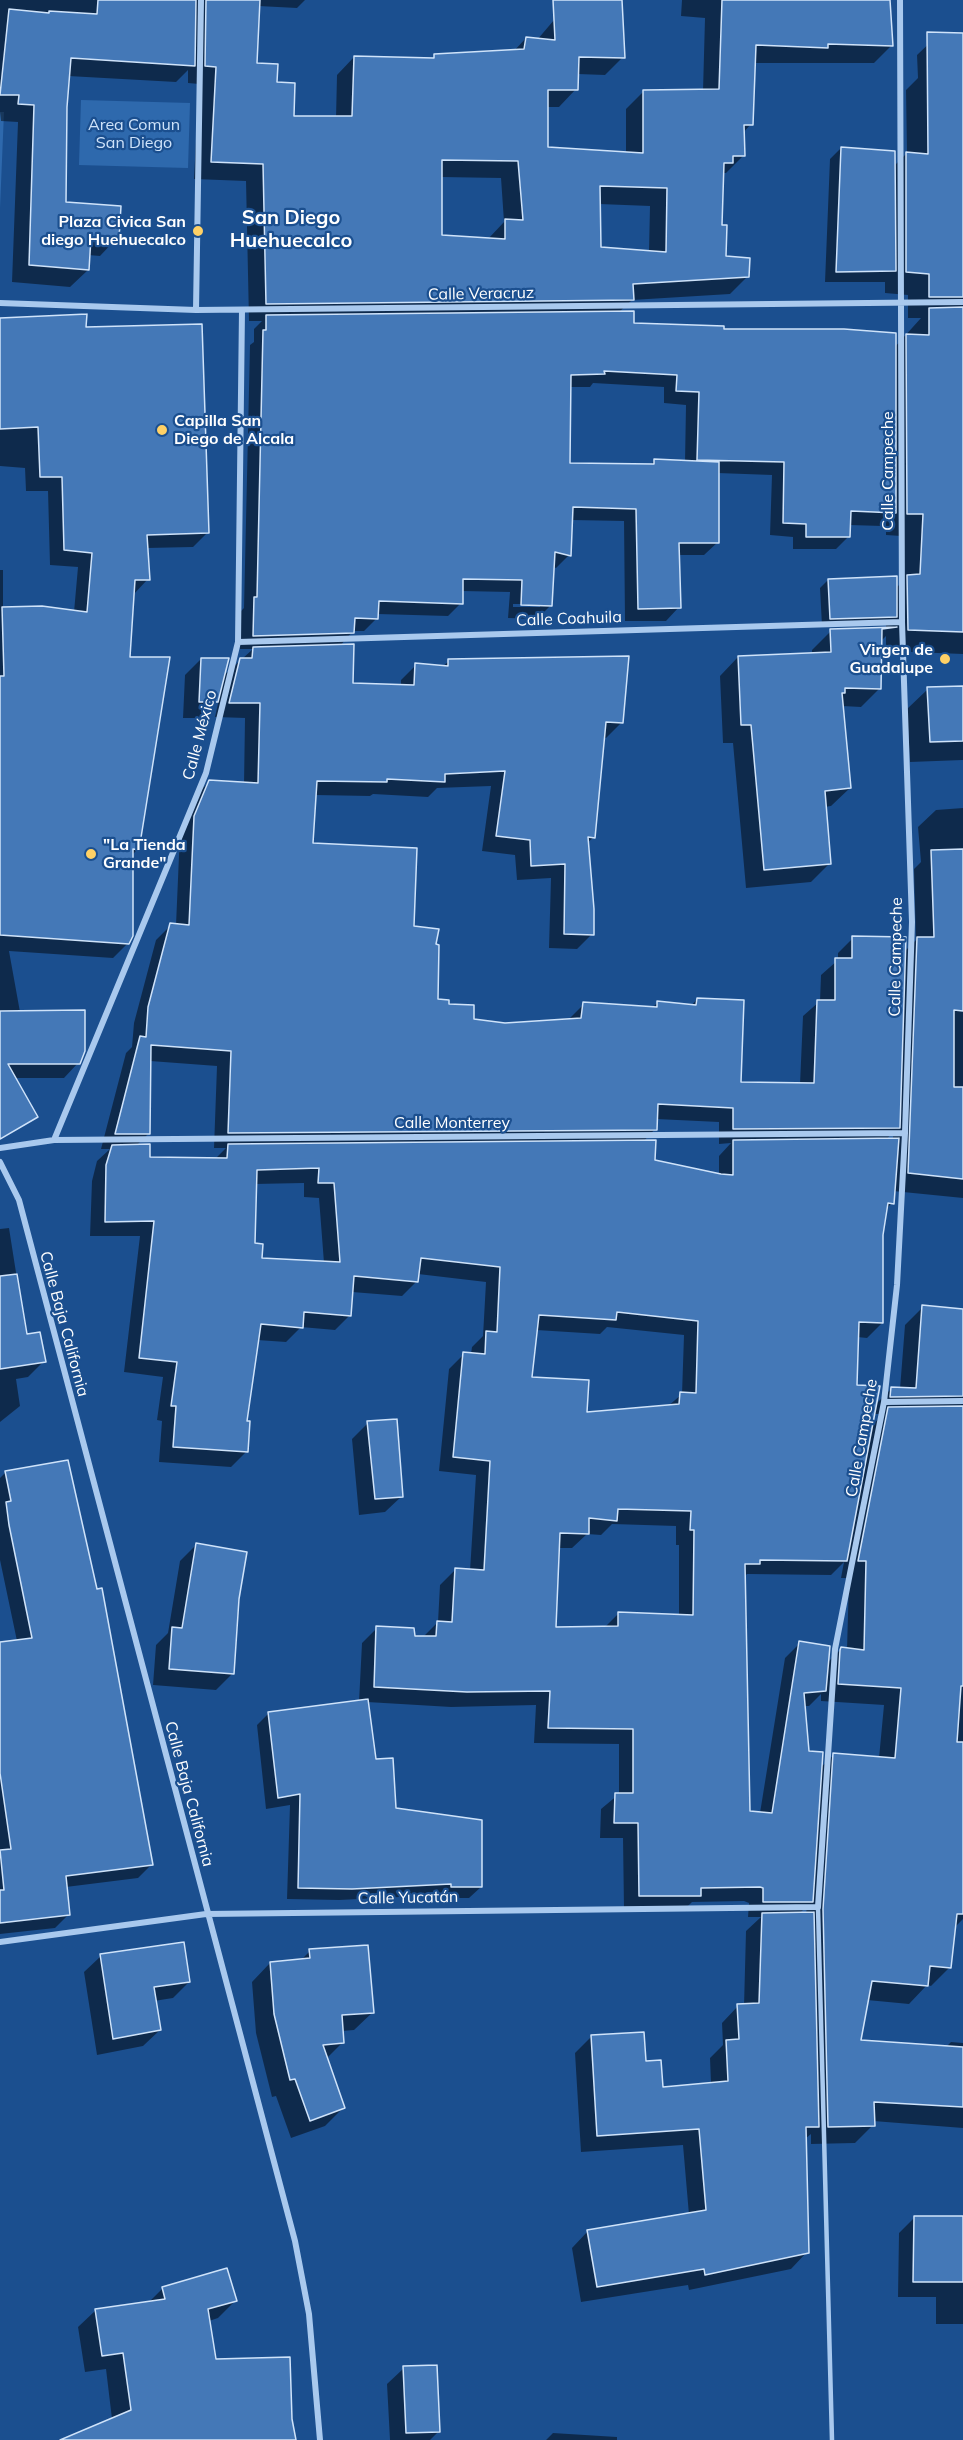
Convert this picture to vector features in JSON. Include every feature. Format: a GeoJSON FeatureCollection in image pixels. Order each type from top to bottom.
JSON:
{"type":"FeatureCollection","features":[{"type":"Feature","properties":{"kind":"street"},"geometry":{"type":"LineString","coordinates":[[196,310],[201,0]]}},
{"type":"Feature","properties":{"kind":"street","name":"Calle Campeche"},"geometry":{"type":"LineString","coordinates":[[819,1907],[835,1649],[884,1402],[897,1285],[905,1133],[912,922],[902,622],[900,0]]}},
{"type":"Feature","properties":{"kind":"street","name":"Calle Veracruz"},"geometry":{"type":"LineString","coordinates":[[0,303],[242,310],[963,302]]}},
{"type":"Feature","properties":{"kind":"street","name":"Calle México"},"geometry":{"type":"LineString","coordinates":[[54,1140],[206,773],[238,642],[242,310]]}},
{"type":"Feature","properties":{"kind":"street","name":"Calle Coahuila"},"geometry":{"type":"LineString","coordinates":[[238,642],[902,622]]}},
{"type":"Feature","properties":{"kind":"street","name":"Calle Monterrey"},"geometry":{"type":"LineString","coordinates":[[0,1148],[54,1140],[905,1133]]}},
{"type":"Feature","properties":{"kind":"street","name":"Calle Baja California"},"geometry":{"type":"LineString","coordinates":[[0,1162],[19,1200],[206,1914],[295,2241],[309,2314],[320,2440]]}},
{"type":"Feature","properties":{"kind":"street"},"geometry":{"type":"LineString","coordinates":[[884,1402],[963,1401]]}},
{"type":"Feature","properties":{"kind":"street","name":"Calle Yucatán"},"geometry":{"type":"LineString","coordinates":[[0,1942],[206,1914],[819,1907]]}},
{"type":"Feature","properties":{"kind":"lane"},"geometry":{"type":"LineString","coordinates":[[819,1907],[832,2440]]}},
{"type":"Feature","properties":{"kind":"green space","name":"Area Comun San Diego"},"geometry":{"type":"Polygon","coordinates":[[[81,100],[190,103],[188,168],[79,165],[81,100]]]}},
{"type":"Feature","properties":{"kind":"green space"},"geometry":{"type":"Polygon","coordinates":[[[0,112],[4,112],[0,208],[0,112]]]}},
{"type":"Feature","properties":{"kind":"building"},"geometry":{"type":"Polygon","coordinates":[[[98,0],[196,0],[195,66],[71,58],[67,107],[66,202],[121,206],[119,239],[91,237],[89,270],[29,265],[34,105],[18,104],[19,95],[0,95],[9,9],[97,14],[98,0]]]}},
{"type":"Feature","properties":{"kind":"building"},"geometry":{"type":"Polygon","coordinates":[[[206,0],[260,0],[257,63],[278,64],[277,82],[295,83],[294,116],[352,116],[354,56],[434,58],[434,54],[524,49],[526,37],[555,40],[553,0],[622,0],[625,58],[579,57],[578,90],[548,90],[548,147],[643,153],[643,90],[719,89],[722,0],[890,0],[893,46],[828,44],[828,48],[756,45],[753,125],[744,125],[745,156],[733,156],[733,163],[724,163],[722,225],[727,225],[726,256],[750,258],[749,277],[633,284],[634,300],[266,304],[263,164],[211,162],[216,67],[205,66],[206,0]],[[442,160],[442,235],[505,239],[505,219],[523,220],[518,161],[442,160]],[[600,186],[601,247],[666,252],[667,188],[600,186]]]}},
{"type":"Feature","properties":{"kind":"building"},"geometry":{"type":"Polygon","coordinates":[[[927,32],[963,33],[963,297],[929,297],[929,274],[906,272],[906,152],[928,154],[927,32]]]}},
{"type":"Feature","properties":{"kind":"building"},"geometry":{"type":"Polygon","coordinates":[[[841,147],[895,151],[896,271],[836,272],[841,147]]]}},
{"type":"Feature","properties":{"kind":"building"},"geometry":{"type":"Polygon","coordinates":[[[963,307],[963,632],[908,630],[907,575],[920,574],[923,514],[907,514],[906,334],[929,335],[929,308],[963,307]]]}},
{"type":"Feature","properties":{"kind":"building"},"geometry":{"type":"Polygon","coordinates":[[[634,311],[634,323],[724,326],[724,329],[844,329],[896,333],[896,513],[851,511],[850,537],[806,537],[806,524],[783,523],[784,462],[697,460],[699,392],[676,391],[677,375],[604,371],[605,374],[571,375],[570,463],[654,464],[654,459],[719,462],[719,543],[679,543],[681,608],[638,609],[636,509],[573,507],[571,556],[555,552],[552,606],[521,605],[522,580],[463,579],[463,604],[379,601],[378,619],[355,618],[354,633],[253,636],[254,597],[257,597],[263,330],[266,330],[266,315],[634,311]]]}},
{"type":"Feature","properties":{"kind":"building"},"geometry":{"type":"Polygon","coordinates":[[[87,314],[86,327],[202,324],[209,533],[147,535],[150,580],[135,580],[130,657],[170,657],[139,850],[133,849],[133,936],[129,944],[0,935],[0,676],[4,676],[2,607],[42,606],[87,612],[92,553],[64,550],[62,477],[40,477],[38,427],[0,429],[0,318],[87,314]]]}},
{"type":"Feature","properties":{"kind":"building"},"geometry":{"type":"Polygon","coordinates":[[[897,576],[897,617],[830,619],[828,579],[897,576]]]}},
{"type":"Feature","properties":{"kind":"building"},"geometry":{"type":"Polygon","coordinates":[[[897,627],[882,629],[881,689],[845,688],[845,693],[842,693],[851,788],[825,791],[831,864],[764,870],[751,725],[741,725],[738,656],[831,652],[830,629],[897,627]]]}},
{"type":"Feature","properties":{"kind":"building"},"geometry":{"type":"Polygon","coordinates":[[[354,644],[353,683],[414,685],[415,663],[448,666],[448,659],[629,656],[623,723],[606,722],[595,838],[588,837],[594,935],[564,934],[565,864],[531,866],[530,840],[496,836],[505,771],[445,774],[445,782],[387,779],[387,782],[317,781],[313,843],[417,848],[414,926],[439,929],[436,944],[439,945],[438,999],[449,1000],[449,1004],[474,1005],[474,1019],[505,1023],[581,1018],[583,1002],[657,1007],[657,1001],[696,1005],[697,998],[744,1000],[741,1082],[814,1083],[817,1000],[835,1000],[835,958],[852,958],[852,936],[906,937],[900,1128],[733,1129],[733,1108],[658,1104],[657,1130],[228,1133],[231,1051],[151,1045],[150,1134],[115,1134],[140,1036],[146,1037],[148,1007],[170,923],[189,925],[194,816],[209,780],[258,783],[260,703],[229,703],[240,658],[252,658],[253,647],[354,644]]]}},
{"type":"Feature","properties":{"kind":"building"},"geometry":{"type":"Polygon","coordinates":[[[201,658],[229,658],[218,702],[199,702],[201,658]]]}},
{"type":"Feature","properties":{"kind":"building"},"geometry":{"type":"Polygon","coordinates":[[[963,686],[963,741],[930,742],[927,687],[963,686]]]}},
{"type":"Feature","properties":{"kind":"building"},"geometry":{"type":"Polygon","coordinates":[[[963,849],[963,1011],[954,1010],[954,1087],[963,1087],[963,1179],[908,1173],[917,937],[934,937],[931,850],[963,849]]]}},
{"type":"Feature","properties":{"kind":"building"},"geometry":{"type":"Polygon","coordinates":[[[85,1010],[85,1051],[80,1064],[8,1064],[38,1117],[0,1139],[0,1011],[85,1010]]]}},
{"type":"Feature","properties":{"kind":"building"},"geometry":{"type":"Polygon","coordinates":[[[899,1138],[894,1204],[888,1203],[883,1235],[883,1323],[859,1322],[857,1385],[880,1386],[847,1561],[760,1560],[760,1564],[745,1564],[750,1811],[772,1813],[799,1641],[830,1646],[826,1691],[804,1693],[809,1751],[823,1752],[813,1902],[763,1902],[763,1888],[760,1887],[701,1888],[701,1896],[639,1896],[638,1823],[614,1823],[615,1793],[633,1793],[633,1729],[548,1728],[550,1691],[467,1692],[374,1687],[376,1626],[414,1628],[415,1636],[436,1636],[437,1621],[452,1622],[455,1568],[484,1570],[490,1461],[453,1457],[463,1352],[485,1354],[486,1331],[497,1332],[500,1267],[421,1258],[418,1282],[354,1276],[351,1316],[304,1312],[303,1328],[261,1324],[247,1421],[250,1421],[248,1452],[173,1447],[176,1406],[171,1406],[177,1362],[139,1358],[154,1221],[105,1222],[106,1165],[112,1145],[150,1144],[150,1157],[227,1158],[228,1144],[656,1140],[655,1160],[733,1175],[733,1140],[899,1138]],[[319,1168],[257,1170],[255,1243],[263,1244],[262,1258],[340,1262],[334,1183],[318,1183],[319,1168]],[[617,1312],[616,1320],[539,1315],[532,1377],[589,1380],[587,1412],[679,1404],[680,1392],[696,1393],[698,1321],[617,1312]],[[618,1509],[617,1521],[589,1518],[589,1534],[560,1533],[556,1627],[618,1626],[618,1612],[693,1615],[694,1530],[690,1530],[691,1511],[618,1509]]]}},
{"type":"Feature","properties":{"kind":"building"},"geometry":{"type":"Polygon","coordinates":[[[17,1274],[27,1334],[40,1332],[46,1362],[0,1369],[0,1276],[17,1274]]]}},
{"type":"Feature","properties":{"kind":"building"},"geometry":{"type":"Polygon","coordinates":[[[922,1305],[963,1309],[963,1396],[890,1397],[891,1387],[916,1388],[922,1305]]]}},
{"type":"Feature","properties":{"kind":"building"},"geometry":{"type":"Polygon","coordinates":[[[963,1406],[963,1686],[961,1686],[957,1742],[963,1742],[963,1914],[957,1914],[951,1968],[930,1966],[928,1986],[872,1981],[861,2040],[963,2047],[963,2107],[874,2102],[875,2126],[828,2127],[823,1909],[833,1753],[895,1758],[901,1688],[838,1684],[840,1650],[841,1647],[864,1650],[866,1561],[858,1561],[888,1407],[963,1406]]]}},
{"type":"Feature","properties":{"kind":"building"},"geometry":{"type":"Polygon","coordinates":[[[397,1419],[403,1497],[375,1499],[367,1421],[397,1419]]]}},
{"type":"Feature","properties":{"kind":"building"},"geometry":{"type":"Polygon","coordinates":[[[68,1460],[97,1589],[102,1588],[153,1865],[66,1876],[70,1915],[0,1923],[0,1890],[4,1890],[0,1850],[11,1849],[0,1773],[0,1642],[32,1638],[9,1525],[6,1502],[11,1501],[5,1471],[68,1460]]]}},
{"type":"Feature","properties":{"kind":"building"},"geometry":{"type":"Polygon","coordinates":[[[196,1543],[247,1552],[239,1599],[234,1674],[169,1669],[172,1627],[182,1628],[196,1543]]]}},
{"type":"Feature","properties":{"kind":"building"},"geometry":{"type":"Polygon","coordinates":[[[368,1699],[376,1759],[393,1758],[396,1808],[482,1820],[482,1887],[451,1887],[451,1884],[352,1889],[298,1888],[300,1794],[278,1798],[268,1712],[368,1699]]]}},
{"type":"Feature","properties":{"kind":"building"},"geometry":{"type":"Polygon","coordinates":[[[814,1912],[819,2127],[806,2127],[809,2253],[705,2275],[704,2269],[597,2287],[587,2230],[706,2210],[699,2129],[597,2136],[591,2035],[644,2032],[646,2061],[661,2060],[663,2087],[728,2081],[726,2040],[739,2039],[737,2004],[759,2003],[762,1913],[814,1912]]]}},
{"type":"Feature","properties":{"kind":"building"},"geometry":{"type":"Polygon","coordinates":[[[184,1942],[190,1982],[154,1987],[161,2030],[113,2039],[100,1954],[184,1942]]]}},
{"type":"Feature","properties":{"kind":"building"},"geometry":{"type":"Polygon","coordinates":[[[368,1945],[374,2013],[342,2015],[344,2043],[323,2045],[345,2108],[310,2121],[295,2079],[290,2080],[274,2014],[270,1962],[310,1958],[309,1949],[368,1945]]]}},
{"type":"Feature","properties":{"kind":"building"},"geometry":{"type":"Polygon","coordinates":[[[914,2216],[963,2216],[963,2282],[913,2282],[914,2216]]]}},
{"type":"Feature","properties":{"kind":"building"},"geometry":{"type":"Polygon","coordinates":[[[227,2268],[237,2301],[208,2309],[216,2359],[290,2357],[292,2419],[296,2440],[60,2440],[131,2410],[123,2353],[102,2356],[95,2309],[165,2299],[162,2287],[227,2268]]]}},
{"type":"Feature","properties":{"kind":"building"},"geometry":{"type":"Polygon","coordinates":[[[437,2365],[440,2432],[406,2433],[403,2366],[437,2365]]]}},
{"type":"Feature","properties":{"kind":"place","name":"Plaza Civica San diego Huehuecalco"},"geometry":{"type":"Point","coordinates":[198,231]}},
{"type":"Feature","properties":{"kind":"place","name":"Capilla San Diego de Alcala"},"geometry":{"type":"Point","coordinates":[162,430]}},
{"type":"Feature","properties":{"kind":"place","name":"Virgen de Guadalupe"},"geometry":{"type":"Point","coordinates":[945,659]}},
{"type":"Feature","properties":{"kind":"place","name":"\"La Tienda Grande\""},"geometry":{"type":"Point","coordinates":[91,854]}},
{"type":"Feature","properties":{"kind":"district","name":"San Diego Huehuecalco"},"geometry":{"type":"Point","coordinates":[291,230]}}]}
